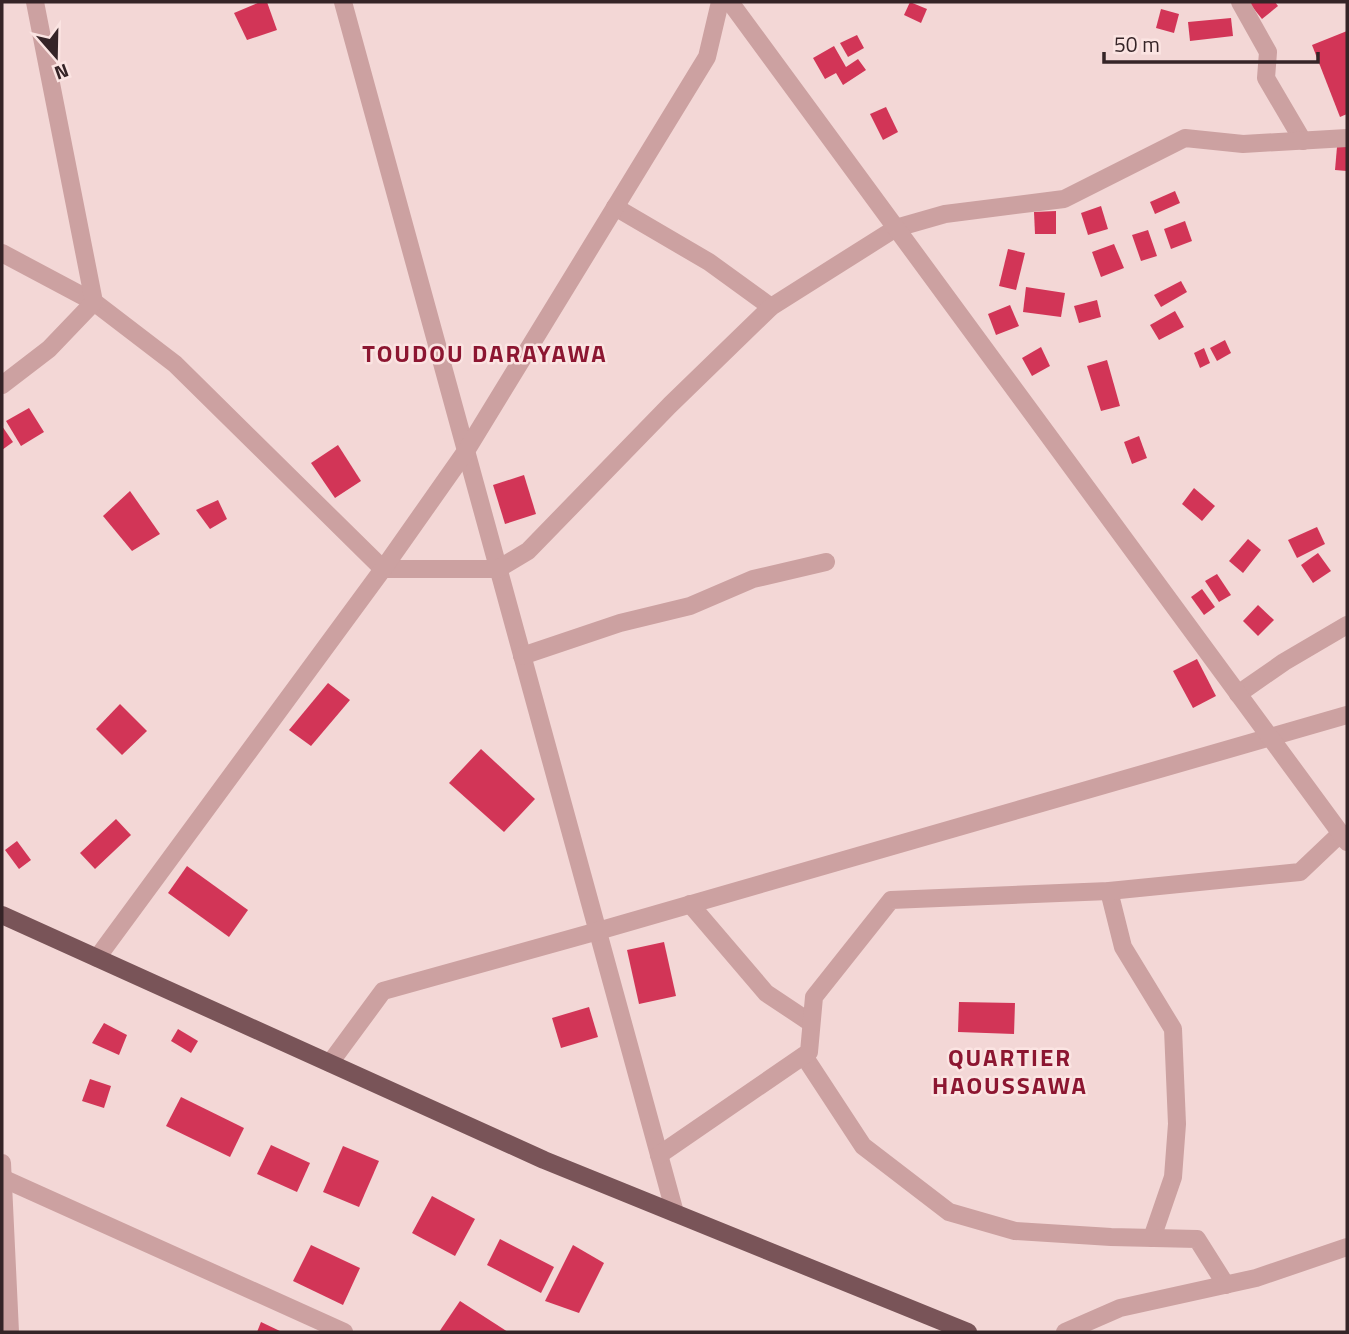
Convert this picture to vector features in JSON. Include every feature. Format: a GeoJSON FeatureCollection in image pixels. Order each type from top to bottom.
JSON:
{"type":"FeatureCollection","features":[{"type":"Feature","properties":{"kind":"main road"},"geometry":{"type":"LineString","coordinates":[[2,915],[544,1160],[968,1332]]}},
{"type":"Feature","properties":{"kind":"street"},"geometry":{"type":"LineString","coordinates":[[35,2],[94,302]]}},
{"type":"Feature","properties":{"kind":"street"},"geometry":{"type":"LineString","coordinates":[[343,2],[675,1213]]}},
{"type":"Feature","properties":{"kind":"street"},"geometry":{"type":"LineString","coordinates":[[97,958],[383,569],[466,451],[707,57],[720,2]]}},
{"type":"Feature","properties":{"kind":"street"},"geometry":{"type":"LineString","coordinates":[[659,1155],[809,1052],[814,997],[891,900],[1109,891],[1300,872],[1344,838],[730,2]]}},
{"type":"Feature","properties":{"kind":"street"},"geometry":{"type":"LineString","coordinates":[[1240,2],[1268,52],[1266,78],[1303,141]]}},
{"type":"Feature","properties":{"kind":"street"},"geometry":{"type":"LineString","coordinates":[[2,253],[94,302],[175,365],[383,569],[498,569],[528,551],[670,405],[771,307],[896,228],[944,215],[1064,199],[1185,138],[1243,144],[1347,138]]}},
{"type":"Feature","properties":{"kind":"street"},"geometry":{"type":"LineString","coordinates":[[615,207],[709,262],[771,307]]}},
{"type":"Feature","properties":{"kind":"street"},"geometry":{"type":"LineString","coordinates":[[2,385],[49,349],[94,302]]}},
{"type":"Feature","properties":{"kind":"street"},"geometry":{"type":"LineString","coordinates":[[522,656],[620,623],[690,606],[753,579],[826,562]]}},
{"type":"Feature","properties":{"kind":"street"},"geometry":{"type":"LineString","coordinates":[[1238,694],[1284,662],[1347,625]]}},
{"type":"Feature","properties":{"kind":"street"},"geometry":{"type":"LineString","coordinates":[[330,1063],[383,991],[1347,715]]}},
{"type":"Feature","properties":{"kind":"street"},"geometry":{"type":"LineString","coordinates":[[1109,891],[1123,947],[1173,1028],[1177,1124],[1174,1177],[1152,1238]]}},
{"type":"Feature","properties":{"kind":"street"},"geometry":{"type":"LineString","coordinates":[[690,904],[766,993],[811,1023]]}},
{"type":"Feature","properties":{"kind":"street"},"geometry":{"type":"LineString","coordinates":[[804,1056],[863,1146],[949,1212],[1015,1231],[1198,1239],[1226,1285]]}},
{"type":"Feature","properties":{"kind":"street"},"geometry":{"type":"LineString","coordinates":[[2,1163],[10,1332]]}},
{"type":"Feature","properties":{"kind":"street"},"geometry":{"type":"LineString","coordinates":[[2,1178],[344,1332]]}},
{"type":"Feature","properties":{"kind":"street"},"geometry":{"type":"LineString","coordinates":[[1065,1332],[1120,1308],[1256,1278],[1347,1247]]}},
{"type":"Feature","properties":{"kind":"building"},"geometry":{"type":"Polygon","coordinates":[[[260,2],[267,2],[277,30],[247,40],[234,13],[260,2]]]}},
{"type":"Feature","properties":{"kind":"building"},"geometry":{"type":"Polygon","coordinates":[[[910,2],[927,9],[921,23],[904,15],[910,2]]]}},
{"type":"Feature","properties":{"kind":"building"},"geometry":{"type":"Polygon","coordinates":[[[1275,2],[1278,6],[1262,19],[1250,4],[1275,2]]]}},
{"type":"Feature","properties":{"kind":"building"},"geometry":{"type":"Polygon","coordinates":[[[1161,9],[1179,14],[1174,33],[1156,28],[1161,9]]]}},
{"type":"Feature","properties":{"kind":"building"},"geometry":{"type":"Polygon","coordinates":[[[1231,18],[1233,36],[1190,41],[1188,22],[1231,18]]]}},
{"type":"Feature","properties":{"kind":"building"},"geometry":{"type":"Polygon","coordinates":[[[1347,31],[1347,114],[1340,117],[1312,45],[1347,31]]]}},
{"type":"Feature","properties":{"kind":"building"},"geometry":{"type":"Polygon","coordinates":[[[857,35],[864,48],[848,57],[840,43],[857,35]]]}},
{"type":"Feature","properties":{"kind":"building"},"geometry":{"type":"Polygon","coordinates":[[[834,46],[846,67],[858,59],[866,70],[843,85],[836,73],[825,79],[813,58],[834,46]]]}},
{"type":"Feature","properties":{"kind":"building"},"geometry":{"type":"Polygon","coordinates":[[[886,107],[898,132],[883,140],[870,114],[886,107]]]}},
{"type":"Feature","properties":{"kind":"building"},"geometry":{"type":"Polygon","coordinates":[[[1337,147],[1347,147],[1347,171],[1335,170],[1337,147]]]}},
{"type":"Feature","properties":{"kind":"building"},"geometry":{"type":"Polygon","coordinates":[[[1175,191],[1180,203],[1155,214],[1150,202],[1175,191]]]}},
{"type":"Feature","properties":{"kind":"building"},"geometry":{"type":"Polygon","coordinates":[[[1101,206],[1108,229],[1088,235],[1081,213],[1101,206]]]}},
{"type":"Feature","properties":{"kind":"building"},"geometry":{"type":"Polygon","coordinates":[[[1056,211],[1056,234],[1035,234],[1034,212],[1056,211]]]}},
{"type":"Feature","properties":{"kind":"building"},"geometry":{"type":"Polygon","coordinates":[[[1185,221],[1192,241],[1171,249],[1164,229],[1185,221]]]}},
{"type":"Feature","properties":{"kind":"building"},"geometry":{"type":"Polygon","coordinates":[[[1148,230],[1157,256],[1141,261],[1132,235],[1148,230]]]}},
{"type":"Feature","properties":{"kind":"building"},"geometry":{"type":"Polygon","coordinates":[[[1114,244],[1124,268],[1101,277],[1092,252],[1114,244]]]}},
{"type":"Feature","properties":{"kind":"building"},"geometry":{"type":"Polygon","coordinates":[[[1008,249],[1025,253],[1016,290],[999,286],[1008,249]]]}},
{"type":"Feature","properties":{"kind":"building"},"geometry":{"type":"Polygon","coordinates":[[[1181,281],[1187,292],[1161,307],[1154,295],[1181,281]]]}},
{"type":"Feature","properties":{"kind":"building"},"geometry":{"type":"Polygon","coordinates":[[[1026,287],[1065,293],[1061,317],[1023,312],[1026,287]]]}},
{"type":"Feature","properties":{"kind":"building"},"geometry":{"type":"Polygon","coordinates":[[[1097,300],[1101,317],[1079,323],[1074,306],[1097,300]]]}},
{"type":"Feature","properties":{"kind":"building"},"geometry":{"type":"Polygon","coordinates":[[[1010,305],[1019,326],[996,335],[988,314],[1010,305]]]}},
{"type":"Feature","properties":{"kind":"building"},"geometry":{"type":"Polygon","coordinates":[[[1175,311],[1184,327],[1159,340],[1150,325],[1175,311]]]}},
{"type":"Feature","properties":{"kind":"building"},"geometry":{"type":"Polygon","coordinates":[[[1225,340],[1231,353],[1217,361],[1210,348],[1225,340]]]}},
{"type":"Feature","properties":{"kind":"building"},"geometry":{"type":"Polygon","coordinates":[[[1041,347],[1050,366],[1032,376],[1022,358],[1041,347]]]}},
{"type":"Feature","properties":{"kind":"building"},"geometry":{"type":"Polygon","coordinates":[[[1204,348],[1210,363],[1200,368],[1194,353],[1204,348]]]}},
{"type":"Feature","properties":{"kind":"building"},"geometry":{"type":"Polygon","coordinates":[[[1107,360],[1120,406],[1101,411],[1087,366],[1107,360]]]}},
{"type":"Feature","properties":{"kind":"building"},"geometry":{"type":"Polygon","coordinates":[[[29,408],[44,432],[21,446],[6,421],[29,408]]]}},
{"type":"Feature","properties":{"kind":"building"},"geometry":{"type":"Polygon","coordinates":[[[2,426],[13,442],[2,450],[2,426]]]}},
{"type":"Feature","properties":{"kind":"building"},"geometry":{"type":"Polygon","coordinates":[[[1139,436],[1147,458],[1132,464],[1124,442],[1139,436]]]}},
{"type":"Feature","properties":{"kind":"building"},"geometry":{"type":"Polygon","coordinates":[[[338,445],[361,481],[335,498],[311,463],[338,445]]]}},
{"type":"Feature","properties":{"kind":"building"},"geometry":{"type":"Polygon","coordinates":[[[524,475],[536,514],[505,524],[493,485],[524,475]]]}},
{"type":"Feature","properties":{"kind":"building"},"geometry":{"type":"Polygon","coordinates":[[[1194,488],[1215,506],[1202,521],[1182,504],[1194,488]]]}},
{"type":"Feature","properties":{"kind":"building"},"geometry":{"type":"Polygon","coordinates":[[[130,491],[160,534],[132,551],[103,516],[130,491]]]}},
{"type":"Feature","properties":{"kind":"building"},"geometry":{"type":"Polygon","coordinates":[[[218,500],[227,519],[210,529],[196,510],[218,500]]]}},
{"type":"Feature","properties":{"kind":"building"},"geometry":{"type":"Polygon","coordinates":[[[1317,527],[1325,544],[1297,558],[1288,540],[1317,527]]]}},
{"type":"Feature","properties":{"kind":"building"},"geometry":{"type":"Polygon","coordinates":[[[1248,539],[1261,550],[1243,573],[1229,561],[1248,539]]]}},
{"type":"Feature","properties":{"kind":"building"},"geometry":{"type":"Polygon","coordinates":[[[1318,553],[1331,571],[1313,583],[1301,565],[1318,553]]]}},
{"type":"Feature","properties":{"kind":"building"},"geometry":{"type":"Polygon","coordinates":[[[1217,574],[1231,595],[1219,602],[1205,581],[1217,574]]]}},
{"type":"Feature","properties":{"kind":"building"},"geometry":{"type":"Polygon","coordinates":[[[1202,589],[1215,607],[1204,615],[1191,597],[1202,589]]]}},
{"type":"Feature","properties":{"kind":"building"},"geometry":{"type":"Polygon","coordinates":[[[1258,605],[1274,620],[1258,636],[1243,621],[1258,605]]]}},
{"type":"Feature","properties":{"kind":"building"},"geometry":{"type":"Polygon","coordinates":[[[1197,659],[1216,696],[1193,708],[1173,671],[1197,659]]]}},
{"type":"Feature","properties":{"kind":"building"},"geometry":{"type":"Polygon","coordinates":[[[328,683],[350,700],[311,746],[289,730],[328,683]]]}},
{"type":"Feature","properties":{"kind":"building"},"geometry":{"type":"Polygon","coordinates":[[[120,704],[147,731],[122,755],[96,729],[120,704]]]}},
{"type":"Feature","properties":{"kind":"building"},"geometry":{"type":"Polygon","coordinates":[[[481,749],[535,799],[504,832],[449,783],[481,749]]]}},
{"type":"Feature","properties":{"kind":"building"},"geometry":{"type":"Polygon","coordinates":[[[116,819],[131,835],[95,869],[80,853],[116,819]]]}},
{"type":"Feature","properties":{"kind":"building"},"geometry":{"type":"Polygon","coordinates":[[[17,841],[31,860],[19,869],[5,850],[17,841]]]}},
{"type":"Feature","properties":{"kind":"building"},"geometry":{"type":"Polygon","coordinates":[[[187,866],[248,910],[229,937],[168,893],[187,866]]]}},
{"type":"Feature","properties":{"kind":"building"},"geometry":{"type":"Polygon","coordinates":[[[664,942],[676,996],[639,1004],[627,950],[664,942]]]}},
{"type":"Feature","properties":{"kind":"building"},"geometry":{"type":"Polygon","coordinates":[[[959,1002],[1015,1003],[1014,1034],[958,1032],[959,1002]]]}},
{"type":"Feature","properties":{"kind":"building"},"geometry":{"type":"Polygon","coordinates":[[[589,1007],[598,1037],[561,1048],[552,1018],[589,1007]]]}},
{"type":"Feature","properties":{"kind":"building"},"geometry":{"type":"Polygon","coordinates":[[[104,1023],[127,1035],[119,1055],[92,1043],[104,1023]]]}},
{"type":"Feature","properties":{"kind":"building"},"geometry":{"type":"Polygon","coordinates":[[[178,1029],[198,1041],[191,1053],[171,1041],[178,1029]]]}},
{"type":"Feature","properties":{"kind":"building"},"geometry":{"type":"Polygon","coordinates":[[[90,1079],[111,1086],[104,1108],[82,1101],[90,1079]]]}},
{"type":"Feature","properties":{"kind":"building"},"geometry":{"type":"Polygon","coordinates":[[[181,1097],[244,1128],[230,1157],[166,1126],[181,1097]]]}},
{"type":"Feature","properties":{"kind":"building"},"geometry":{"type":"Polygon","coordinates":[[[271,1145],[310,1163],[297,1192],[257,1174],[271,1145]]]}},
{"type":"Feature","properties":{"kind":"building"},"geometry":{"type":"Polygon","coordinates":[[[343,1146],[379,1161],[359,1207],[323,1192],[343,1146]]]}},
{"type":"Feature","properties":{"kind":"building"},"geometry":{"type":"Polygon","coordinates":[[[432,1196],[475,1219],[455,1256],[412,1233],[432,1196]]]}},
{"type":"Feature","properties":{"kind":"building"},"geometry":{"type":"Polygon","coordinates":[[[500,1239],[554,1267],[541,1293],[487,1265],[500,1239]]]}},
{"type":"Feature","properties":{"kind":"building"},"geometry":{"type":"Polygon","coordinates":[[[311,1245],[360,1268],[343,1305],[293,1281],[311,1245]]]}},
{"type":"Feature","properties":{"kind":"building"},"geometry":{"type":"Polygon","coordinates":[[[573,1245],[604,1263],[579,1313],[545,1301],[573,1245]]]}},
{"type":"Feature","properties":{"kind":"building"},"geometry":{"type":"Polygon","coordinates":[[[460,1301],[508,1332],[439,1332],[460,1301]]]}},
{"type":"Feature","properties":{"kind":"building"},"geometry":{"type":"Polygon","coordinates":[[[261,1322],[282,1332],[257,1332],[261,1322]]]}},
{"type":"Feature","properties":{"kind":"district","name":"TOUDOU DARAYAWA"},"geometry":{"type":"Point","coordinates":[485,353]}},
{"type":"Feature","properties":{"kind":"district","name":"QUARTIER HAOUSSAWA"},"geometry":{"type":"Point","coordinates":[1010,1071]}}]}
